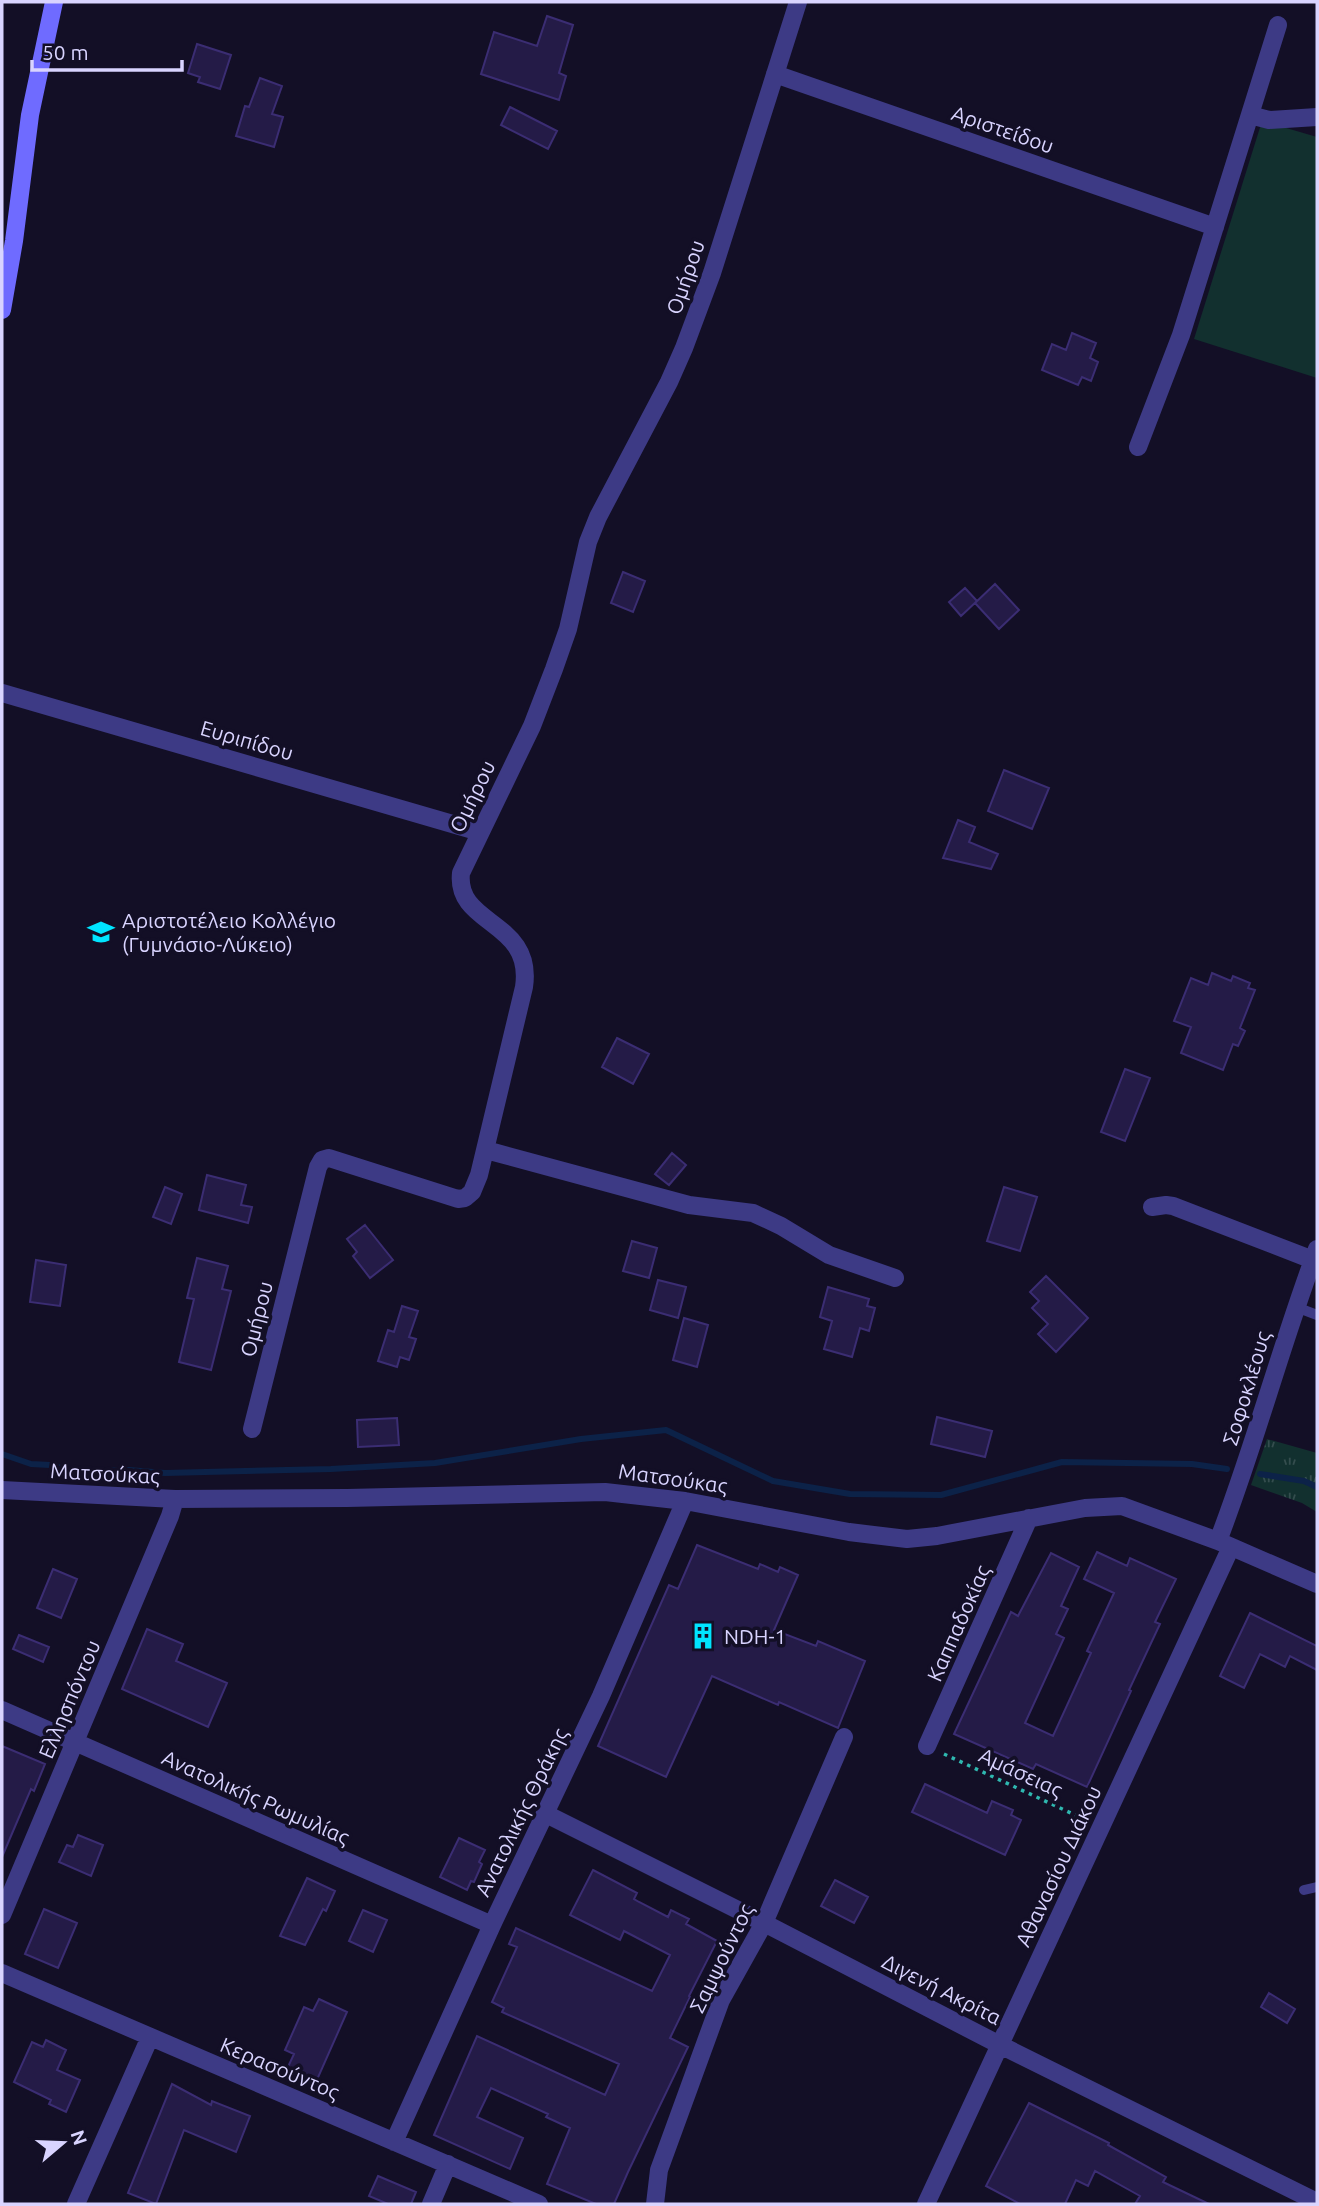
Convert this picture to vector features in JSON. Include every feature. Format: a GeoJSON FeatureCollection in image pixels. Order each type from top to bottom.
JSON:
{"type":"FeatureCollection","features":[{"type":"Feature","properties":{"kind":"street"},"geometry":{"type":"LineString","coordinates":[[2,310],[15,241],[30,116],[54,2]]}},
{"type":"Feature","properties":{"kind":"street","name":"Ομήρου"},"geometry":{"type":"LineString","coordinates":[[252,1429],[320,1161],[329,1158],[423,1190],[462,1199],[469,1196],[475,1187],[486,1150],[526,970],[520,951],[512,939],[473,908],[463,894],[461,873],[532,726],[554,669],[568,629],[595,523],[684,348],[712,273],[798,2]]}},
{"type":"Feature","properties":{"kind":"street"},"geometry":{"type":"LineString","coordinates":[[1138,447],[1181,334],[1278,26]]}},
{"type":"Feature","properties":{"kind":"street","name":"Αριστείδου"},"geometry":{"type":"LineString","coordinates":[[775,74],[1216,227]]}},
{"type":"Feature","properties":{"kind":"street"},"geometry":{"type":"LineString","coordinates":[[1250,115],[1269,120],[1317,117]]}},
{"type":"Feature","properties":{"kind":"street","name":"Ευριπίδου"},"geometry":{"type":"LineString","coordinates":[[2,693],[480,832]]}},
{"type":"Feature","properties":{"kind":"street"},"geometry":{"type":"LineString","coordinates":[[486,1150],[689,1205],[753,1213],[781,1226],[829,1255],[895,1278]]}},
{"type":"Feature","properties":{"kind":"street"},"geometry":{"type":"LineString","coordinates":[[1152,1207],[1174,1206],[1313,1265]]}},
{"type":"Feature","properties":{"kind":"street","name":"Σοφοκλέους"},"geometry":{"type":"LineString","coordinates":[[1225,1544],[1296,1307],[1313,1265]]}},
{"type":"Feature","properties":{"kind":"street","name":"Ματσούκας"},"geometry":{"type":"LineString","coordinates":[[2,1490],[175,1499],[369,1498],[605,1492],[685,1501],[893,1539],[937,1536],[1085,1508],[1122,1506],[1225,1544],[1317,1584]]}},
{"type":"Feature","properties":{"kind":"street","name":"Ελλησπόντου"},"geometry":{"type":"LineString","coordinates":[[2,1915],[175,1499]]}},
{"type":"Feature","properties":{"kind":"street","name":"Ανατολικής Θράκης"},"geometry":{"type":"LineString","coordinates":[[394,2142],[492,1925],[597,1706],[685,1501]]}},
{"type":"Feature","properties":{"kind":"street","name":"Καππαδοκίας"},"geometry":{"type":"LineString","coordinates":[[927,1746],[1029,1518]]}},
{"type":"Feature","properties":{"kind":"street","name":"Αθανασίου Διάκου"},"geometry":{"type":"LineString","coordinates":[[926,2204],[1101,1827],[1225,1544]]}},
{"type":"Feature","properties":{"kind":"street","name":"Ανατολικής Ρωμυλίας"},"geometry":{"type":"LineString","coordinates":[[2,1710],[492,1925]]}},
{"type":"Feature","properties":{"kind":"street","name":"Σαμψούντος"},"geometry":{"type":"LineString","coordinates":[[654,2204],[659,2170],[721,2000],[764,1923],[844,1737]]}},
{"type":"Feature","properties":{"kind":"street","name":"Διγενή Ακρίτα"},"geometry":{"type":"LineString","coordinates":[[546,1814],[1000,2045],[1317,2202]]}},
{"type":"Feature","properties":{"kind":"street","name":"Κερασούντος"},"geometry":{"type":"LineString","coordinates":[[2,1973],[539,2204]]}},
{"type":"Feature","properties":{"kind":"street"},"geometry":{"type":"LineString","coordinates":[[76,2204],[150,2037]]}},
{"type":"Feature","properties":{"kind":"street"},"geometry":{"type":"LineString","coordinates":[[431,2204],[448,2164]]}},
{"type":"Feature","properties":{"kind":"lane"},"geometry":{"type":"LineString","coordinates":[[1296,1307],[1317,1315]]}},
{"type":"Feature","properties":{"kind":"lane"},"geometry":{"type":"LineString","coordinates":[[1304,1890],[1317,1887]]}},
{"type":"Feature","properties":{"kind":"path","name":"Αμάσειας"},"geometry":{"type":"LineString","coordinates":[[927,1746],[1101,1827]]}},
{"type":"Feature","properties":{"kind":"green space"},"geometry":{"type":"Polygon","coordinates":[[[1262,121],[1317,137],[1317,378],[1194,339],[1262,121]]]}},
{"type":"Feature","properties":{"kind":"green space"},"geometry":{"type":"Polygon","coordinates":[[[1267,1439],[1317,1453],[1317,1512],[1302,1503],[1251,1485],[1267,1439]]]}},
{"type":"Feature","properties":{"kind":"building"},"geometry":{"type":"Polygon","coordinates":[[[547,16],[573,25],[559,73],[566,76],[559,100],[481,74],[494,32],[537,46],[547,16]]]}},
{"type":"Feature","properties":{"kind":"building"},"geometry":{"type":"Polygon","coordinates":[[[197,44],[231,55],[220,89],[198,82],[200,77],[188,73],[197,44]]]}},
{"type":"Feature","properties":{"kind":"building"},"geometry":{"type":"Polygon","coordinates":[[[260,78],[282,86],[272,114],[283,117],[274,147],[236,136],[245,106],[249,107],[260,78]]]}},
{"type":"Feature","properties":{"kind":"building"},"geometry":{"type":"Polygon","coordinates":[[[510,107],[557,131],[548,149],[501,125],[510,107]]]}},
{"type":"Feature","properties":{"kind":"building"},"geometry":{"type":"Polygon","coordinates":[[[1072,333],[1096,343],[1090,358],[1098,362],[1091,381],[1082,377],[1078,385],[1042,370],[1052,344],[1066,350],[1072,333]]]}},
{"type":"Feature","properties":{"kind":"building"},"geometry":{"type":"Polygon","coordinates":[[[623,572],[645,581],[633,612],[611,603],[623,572]]]}},
{"type":"Feature","properties":{"kind":"building"},"geometry":{"type":"Polygon","coordinates":[[[995,584],[1019,610],[999,629],[975,603],[995,584]]]}},
{"type":"Feature","properties":{"kind":"building"},"geometry":{"type":"Polygon","coordinates":[[[965,588],[977,601],[961,616],[949,602],[965,588]]]}},
{"type":"Feature","properties":{"kind":"building"},"geometry":{"type":"Polygon","coordinates":[[[1004,770],[1049,788],[1032,829],[988,811],[1004,770]]]}},
{"type":"Feature","properties":{"kind":"building"},"geometry":{"type":"Polygon","coordinates":[[[958,820],[975,827],[969,842],[998,854],[991,869],[943,858],[958,820]]]}},
{"type":"Feature","properties":{"kind":"building"},"geometry":{"type":"Polygon","coordinates":[[[1212,973],[1231,981],[1233,976],[1250,983],[1248,988],[1255,990],[1240,1028],[1245,1031],[1238,1046],[1233,1044],[1223,1070],[1181,1053],[1191,1027],[1174,1021],[1191,978],[1208,985],[1212,973]]]}},
{"type":"Feature","properties":{"kind":"building"},"geometry":{"type":"Polygon","coordinates":[[[617,1038],[649,1054],[633,1084],[602,1067],[617,1038]]]}},
{"type":"Feature","properties":{"kind":"building"},"geometry":{"type":"Polygon","coordinates":[[[1125,1069],[1150,1078],[1125,1141],[1101,1132],[1125,1069]]]}},
{"type":"Feature","properties":{"kind":"building"},"geometry":{"type":"Polygon","coordinates":[[[672,1153],[686,1165],[669,1185],[655,1174],[672,1153]]]}},
{"type":"Feature","properties":{"kind":"building"},"geometry":{"type":"Polygon","coordinates":[[[207,1175],[246,1185],[241,1205],[252,1207],[248,1223],[199,1210],[207,1175]]]}},
{"type":"Feature","properties":{"kind":"building"},"geometry":{"type":"Polygon","coordinates":[[[165,1187],[182,1194],[171,1224],[153,1217],[165,1187]]]}},
{"type":"Feature","properties":{"kind":"building"},"geometry":{"type":"Polygon","coordinates":[[[1004,1187],[1037,1197],[1020,1251],[987,1241],[1004,1187]]]}},
{"type":"Feature","properties":{"kind":"building"},"geometry":{"type":"Polygon","coordinates":[[[365,1225],[393,1260],[370,1278],[353,1256],[357,1252],[347,1239],[365,1225]]]}},
{"type":"Feature","properties":{"kind":"building"},"geometry":{"type":"Polygon","coordinates":[[[632,1241],[657,1248],[649,1278],[623,1271],[632,1241]]]}},
{"type":"Feature","properties":{"kind":"building"},"geometry":{"type":"Polygon","coordinates":[[[197,1258],[228,1266],[222,1289],[231,1291],[211,1370],[179,1362],[194,1299],[187,1298],[197,1258]]]}},
{"type":"Feature","properties":{"kind":"building"},"geometry":{"type":"Polygon","coordinates":[[[36,1260],[66,1265],[60,1306],[30,1302],[36,1260]]]}},
{"type":"Feature","properties":{"kind":"building"},"geometry":{"type":"Polygon","coordinates":[[[1046,1276],[1088,1318],[1056,1352],[1038,1334],[1048,1324],[1032,1308],[1039,1301],[1030,1292],[1046,1276]]]}},
{"type":"Feature","properties":{"kind":"building"},"geometry":{"type":"Polygon","coordinates":[[[658,1280],[686,1287],[678,1318],[650,1310],[658,1280]]]}},
{"type":"Feature","properties":{"kind":"building"},"geometry":{"type":"Polygon","coordinates":[[[828,1287],[869,1299],[867,1306],[875,1308],[869,1331],[860,1328],[852,1357],[824,1349],[832,1321],[820,1317],[828,1287]]]}},
{"type":"Feature","properties":{"kind":"building"},"geometry":{"type":"Polygon","coordinates":[[[402,1306],[418,1311],[409,1337],[416,1339],[409,1360],[400,1357],[397,1367],[378,1361],[388,1330],[394,1332],[402,1306]]]}},
{"type":"Feature","properties":{"kind":"building"},"geometry":{"type":"Polygon","coordinates":[[[684,1318],[708,1325],[697,1367],[673,1360],[684,1318]]]}},
{"type":"Feature","properties":{"kind":"building"},"geometry":{"type":"Polygon","coordinates":[[[937,1417],[992,1431],[985,1457],[931,1444],[937,1417]]]}},
{"type":"Feature","properties":{"kind":"building"},"geometry":{"type":"Polygon","coordinates":[[[397,1418],[399,1445],[358,1447],[357,1420],[397,1418]]]}},
{"type":"Feature","properties":{"kind":"building"},"geometry":{"type":"Polygon","coordinates":[[[697,1545],[758,1569],[760,1564],[778,1572],[780,1567],[798,1575],[774,1630],[816,1646],[818,1641],[865,1661],[838,1728],[712,1676],[666,1777],[598,1746],[669,1585],[678,1589],[697,1545]]]}},
{"type":"Feature","properties":{"kind":"building"},"geometry":{"type":"Polygon","coordinates":[[[1097,1552],[1127,1566],[1130,1558],[1176,1579],[1155,1622],[1160,1624],[1087,1787],[1036,1764],[1033,1769],[954,1734],[1011,1612],[1018,1616],[1051,1553],[1079,1567],[1061,1606],[1068,1609],[1056,1634],[1064,1638],[1025,1723],[1053,1736],[1091,1653],[1087,1651],[1114,1593],[1084,1579],[1097,1552]]]}},
{"type":"Feature","properties":{"kind":"building"},"geometry":{"type":"Polygon","coordinates":[[[53,1569],[77,1579],[61,1618],[37,1608],[53,1569]]]}},
{"type":"Feature","properties":{"kind":"building"},"geometry":{"type":"Polygon","coordinates":[[[1250,1613],[1317,1646],[1317,1670],[1290,1656],[1285,1667],[1260,1654],[1244,1688],[1220,1676],[1250,1613]]]}},
{"type":"Feature","properties":{"kind":"building"},"geometry":{"type":"Polygon","coordinates":[[[147,1629],[183,1644],[176,1661],[227,1683],[208,1727],[122,1689],[147,1629]]]}},
{"type":"Feature","properties":{"kind":"building"},"geometry":{"type":"Polygon","coordinates":[[[19,1635],[49,1647],[43,1662],[13,1649],[19,1635]]]}},
{"type":"Feature","properties":{"kind":"building"},"geometry":{"type":"Polygon","coordinates":[[[2,1746],[45,1764],[34,1791],[31,1789],[2,1857],[2,1746]]]}},
{"type":"Feature","properties":{"kind":"building"},"geometry":{"type":"Polygon","coordinates":[[[925,1784],[987,1813],[992,1801],[1013,1810],[1011,1815],[1021,1820],[1005,1855],[912,1812],[925,1784]]]}},
{"type":"Feature","properties":{"kind":"building"},"geometry":{"type":"Polygon","coordinates":[[[78,1835],[103,1845],[91,1876],[59,1862],[67,1845],[73,1847],[78,1835]]]}},
{"type":"Feature","properties":{"kind":"building"},"geometry":{"type":"Polygon","coordinates":[[[459,1838],[485,1850],[474,1882],[471,1881],[467,1890],[440,1877],[459,1838]]]}},
{"type":"Feature","properties":{"kind":"building"},"geometry":{"type":"Polygon","coordinates":[[[593,1870],[637,1893],[634,1899],[668,1917],[671,1910],[689,1919],[686,1924],[717,1941],[670,2038],[688,2047],[614,2204],[596,2204],[547,2184],[570,2128],[546,2117],[548,2114],[491,2088],[477,2117],[523,2138],[510,2169],[434,2135],[477,2036],[605,2095],[619,2064],[502,2012],[504,2008],[492,2002],[517,1947],[509,1944],[516,1928],[652,1991],[670,1955],[624,1931],[620,1940],[570,1915],[593,1870]]]}},
{"type":"Feature","properties":{"kind":"building"},"geometry":{"type":"Polygon","coordinates":[[[307,1878],[335,1891],[305,1945],[280,1936],[307,1878]]]}},
{"type":"Feature","properties":{"kind":"building"},"geometry":{"type":"Polygon","coordinates":[[[835,1880],[868,1897],[854,1923],[821,1906],[835,1880]]]}},
{"type":"Feature","properties":{"kind":"building"},"geometry":{"type":"Polygon","coordinates":[[[44,1909],[77,1923],[58,1968],[25,1954],[44,1909]]]}},
{"type":"Feature","properties":{"kind":"building"},"geometry":{"type":"Polygon","coordinates":[[[363,1910],[387,1920],[373,1952],[349,1941],[363,1910]]]}},
{"type":"Feature","properties":{"kind":"building"},"geometry":{"type":"Polygon","coordinates":[[[1269,1993],[1295,2009],[1287,2023],[1261,2007],[1269,1993]]]}},
{"type":"Feature","properties":{"kind":"building"},"geometry":{"type":"Polygon","coordinates":[[[319,1999],[347,2012],[316,2082],[287,2069],[294,2054],[285,2050],[304,2007],[313,2011],[319,1999]]]}},
{"type":"Feature","properties":{"kind":"building"},"geometry":{"type":"Polygon","coordinates":[[[46,2040],[66,2050],[57,2070],[80,2080],[66,2112],[49,2104],[51,2100],[14,2082],[32,2042],[43,2047],[46,2040]]]}},
{"type":"Feature","properties":{"kind":"building"},"geometry":{"type":"Polygon","coordinates":[[[172,2084],[211,2105],[212,2101],[250,2116],[236,2152],[184,2130],[156,2204],[128,2193],[172,2084]]]}},
{"type":"Feature","properties":{"kind":"building"},"geometry":{"type":"Polygon","coordinates":[[[1029,2103],[1109,2143],[1108,2145],[1166,2177],[1163,2182],[1209,2204],[1135,2204],[1140,2196],[1095,2171],[1088,2186],[1076,2180],[1065,2204],[1020,2204],[986,2186],[1029,2103]]]}},
{"type":"Feature","properties":{"kind":"building"},"geometry":{"type":"Polygon","coordinates":[[[378,2176],[416,2192],[411,2204],[388,2204],[369,2196],[378,2176]]]}},
{"type":"Feature","properties":{"kind":"waterway"},"geometry":{"type":"LineString","coordinates":[[2,1454],[31,1464],[50,1465],[75,1472],[331,1469],[435,1463],[581,1439],[666,1430],[773,1481],[850,1494],[941,1495],[1062,1462],[1192,1464],[1227,1469]]}},
{"type":"Feature","properties":{"kind":"waterway"},"geometry":{"type":"LineString","coordinates":[[1260,1474],[1304,1481],[1317,1487]]}},
{"type":"Feature","properties":{"kind":"place","name":"Αριστοτέλειο Κολλέγιο (Γυμνάσιο-Λύκειο)"},"geometry":{"type":"Point","coordinates":[101,932]}},
{"type":"Feature","properties":{"kind":"place","name":"NDH-1"},"geometry":{"type":"Point","coordinates":[703,1636]}}]}
